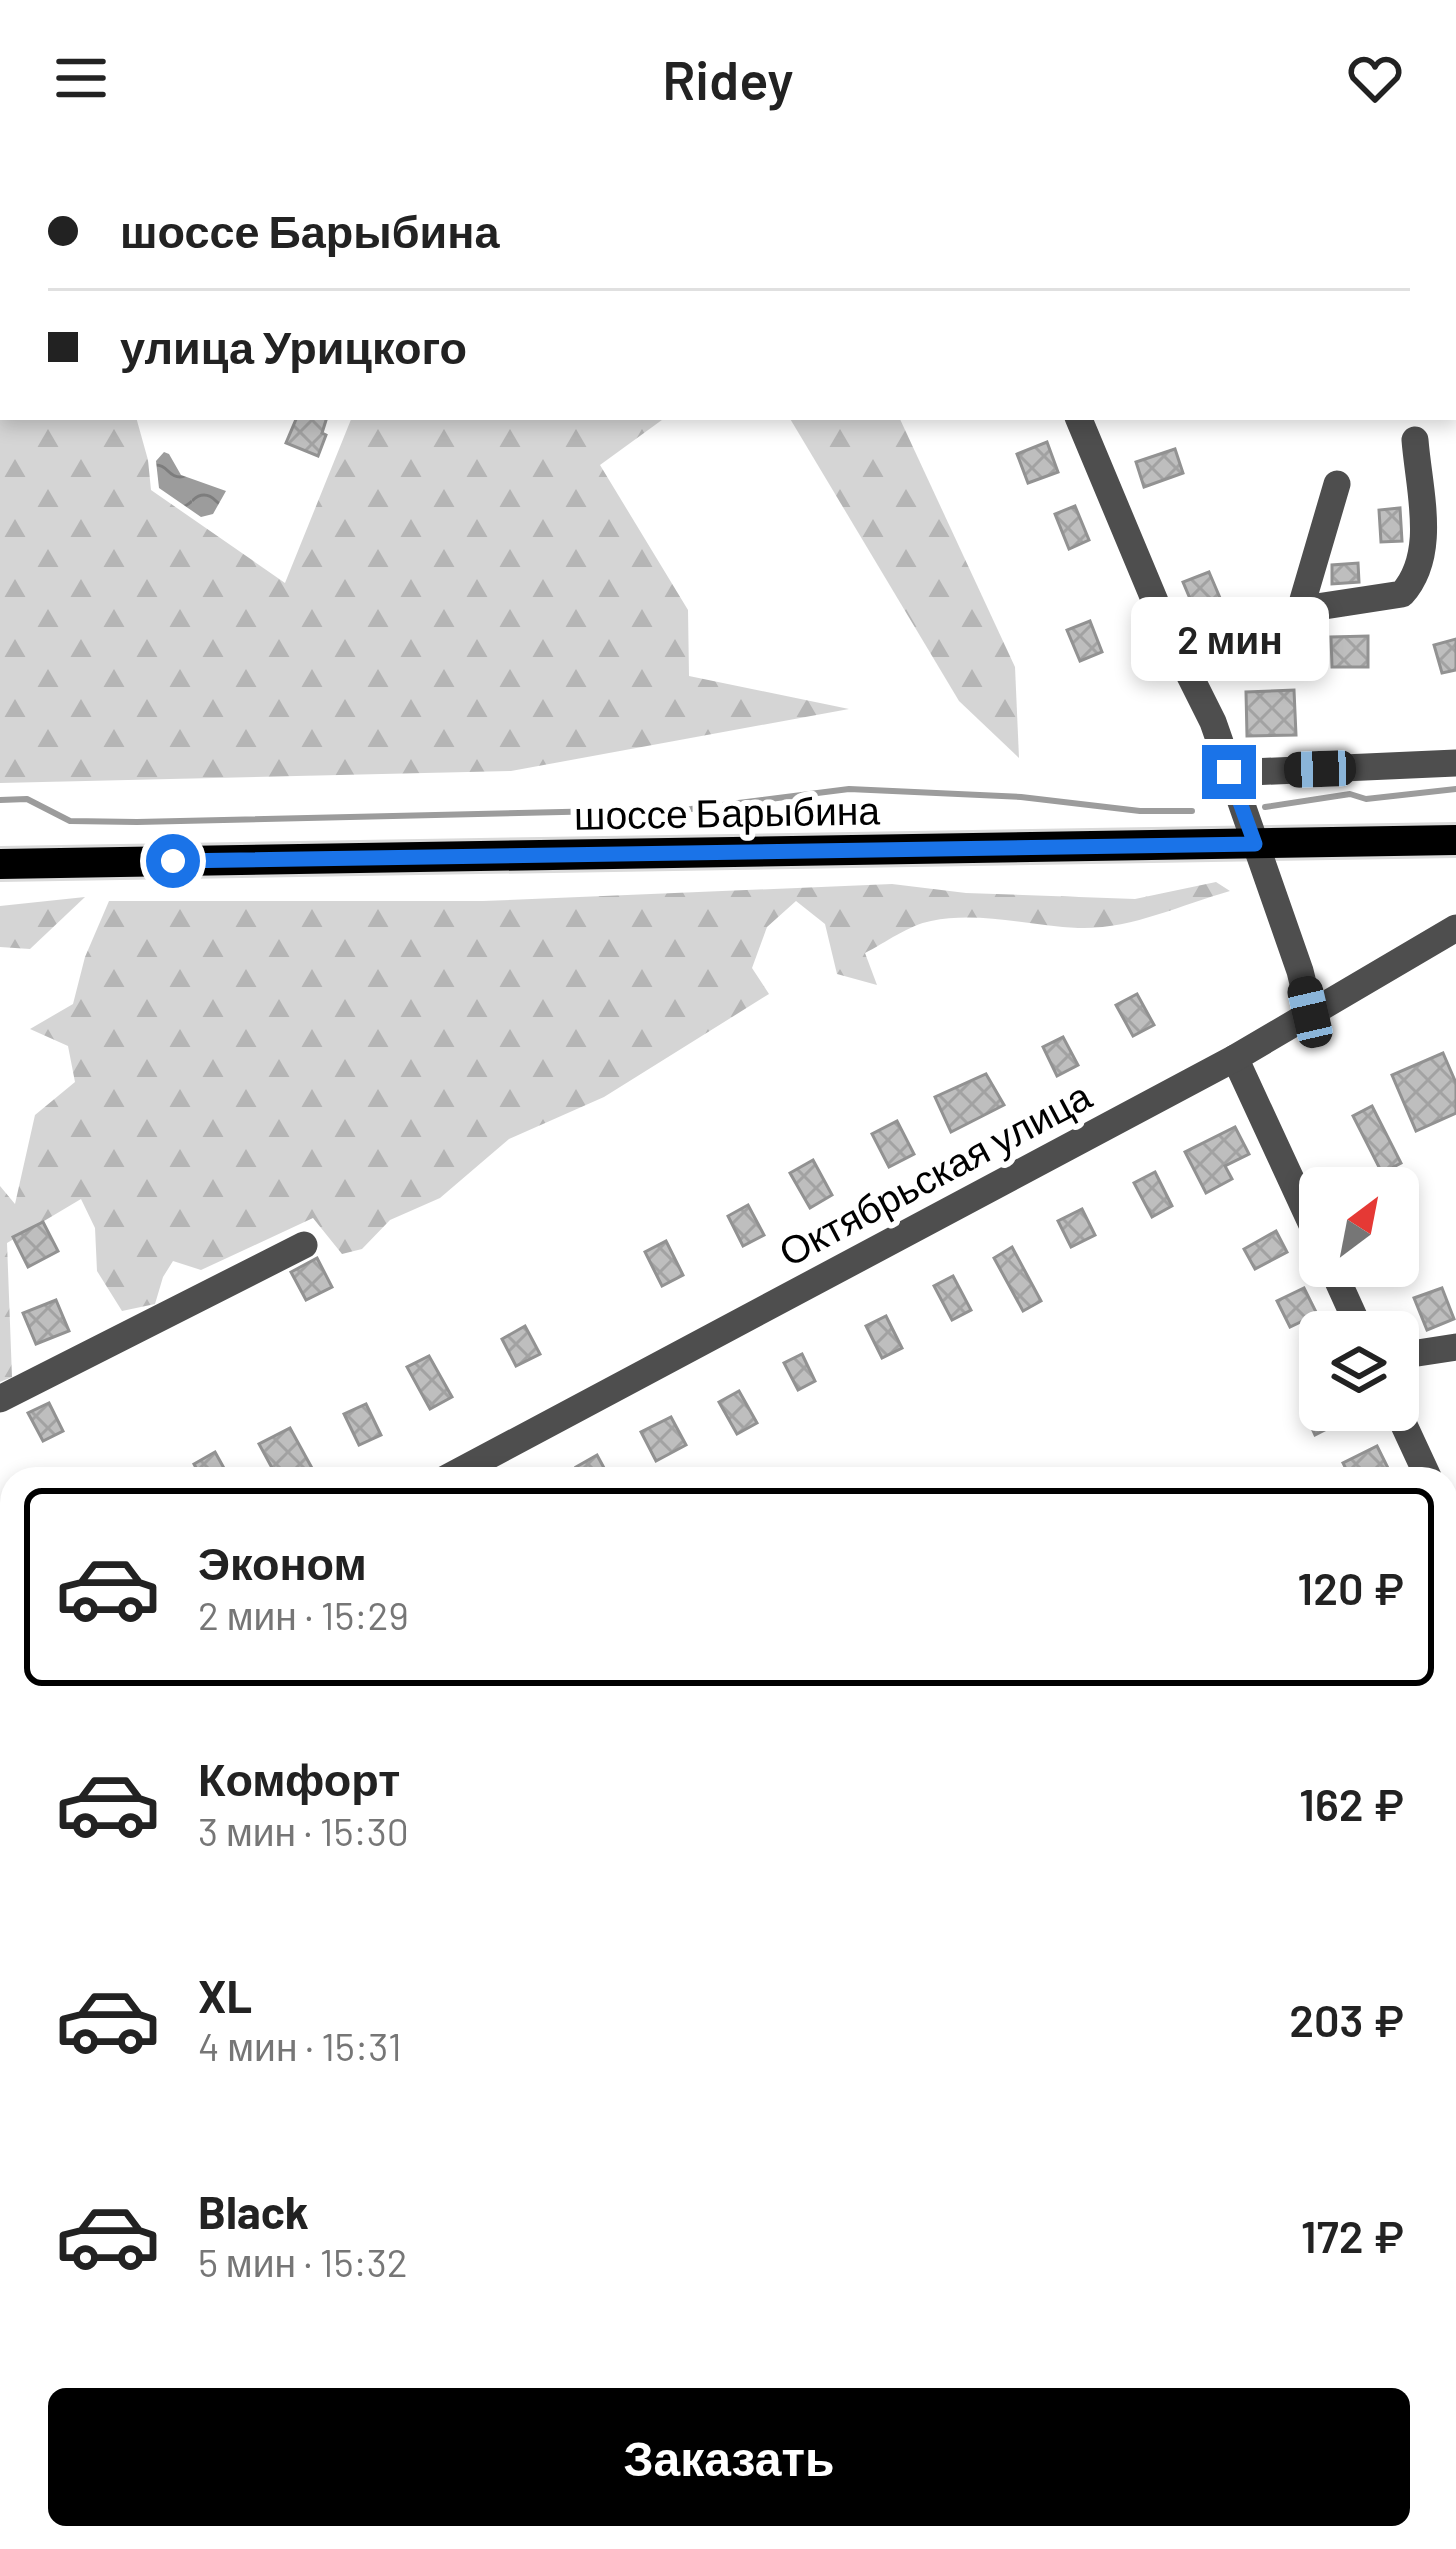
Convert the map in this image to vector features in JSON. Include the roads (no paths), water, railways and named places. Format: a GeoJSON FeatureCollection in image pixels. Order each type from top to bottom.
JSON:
{"type":"FeatureCollection","features":[{"type":"Feature","properties":{"kind":"main road","name":"шоссе Барыбина"},"geometry":{"type":"LineString","coordinates":[[0,864],[1456,840]]}},
{"type":"Feature","properties":{"kind":"street"},"geometry":{"type":"LineString","coordinates":[[1079,420],[1167,630],[1213,722],[1310,1012]]}},
{"type":"Feature","properties":{"kind":"street"},"geometry":{"type":"LineString","coordinates":[[1167,630],[1402,595],[1416,579],[1424,554],[1414,440]]}},
{"type":"Feature","properties":{"kind":"street"},"geometry":{"type":"LineString","coordinates":[[1300,610],[1337,484]]}},
{"type":"Feature","properties":{"kind":"street"},"geometry":{"type":"LineString","coordinates":[[1229,772],[1456,763]]}},
{"type":"Feature","properties":{"kind":"street","name":"Октябрьская улица"},"geometry":{"type":"LineString","coordinates":[[468,1467],[1235,1058],[1456,928]]}},
{"type":"Feature","properties":{"kind":"street"},"geometry":{"type":"LineString","coordinates":[[1235,1058],[1299,1197]]}},
{"type":"Feature","properties":{"kind":"street"},"geometry":{"type":"LineString","coordinates":[[0,1399],[304,1245]]}},
{"type":"Feature","properties":{"kind":"street"},"geometry":{"type":"LineString","coordinates":[[1419,1353],[1456,1347]]}},
{"type":"Feature","properties":{"kind":"street"},"geometry":{"type":"LineString","coordinates":[[1407,1431],[1423,1467]]}},
{"type":"Feature","properties":{"kind":"water"},"geometry":{"type":"Polygon","coordinates":[[[164,452],[181,475],[226,491],[213,514],[201,517],[159,488],[156,461],[164,452]]]}},
{"type":"Feature","properties":{"kind":"waterway"},"geometry":{"type":"LineString","coordinates":[[0,800],[27,799],[70,821],[137,822],[691,809],[849,789],[1192,811]]}},
{"type":"Feature","properties":{"kind":"waterway"},"geometry":{"type":"LineString","coordinates":[[1265,807],[1350,794],[1366,799],[1456,789]]}}]}
